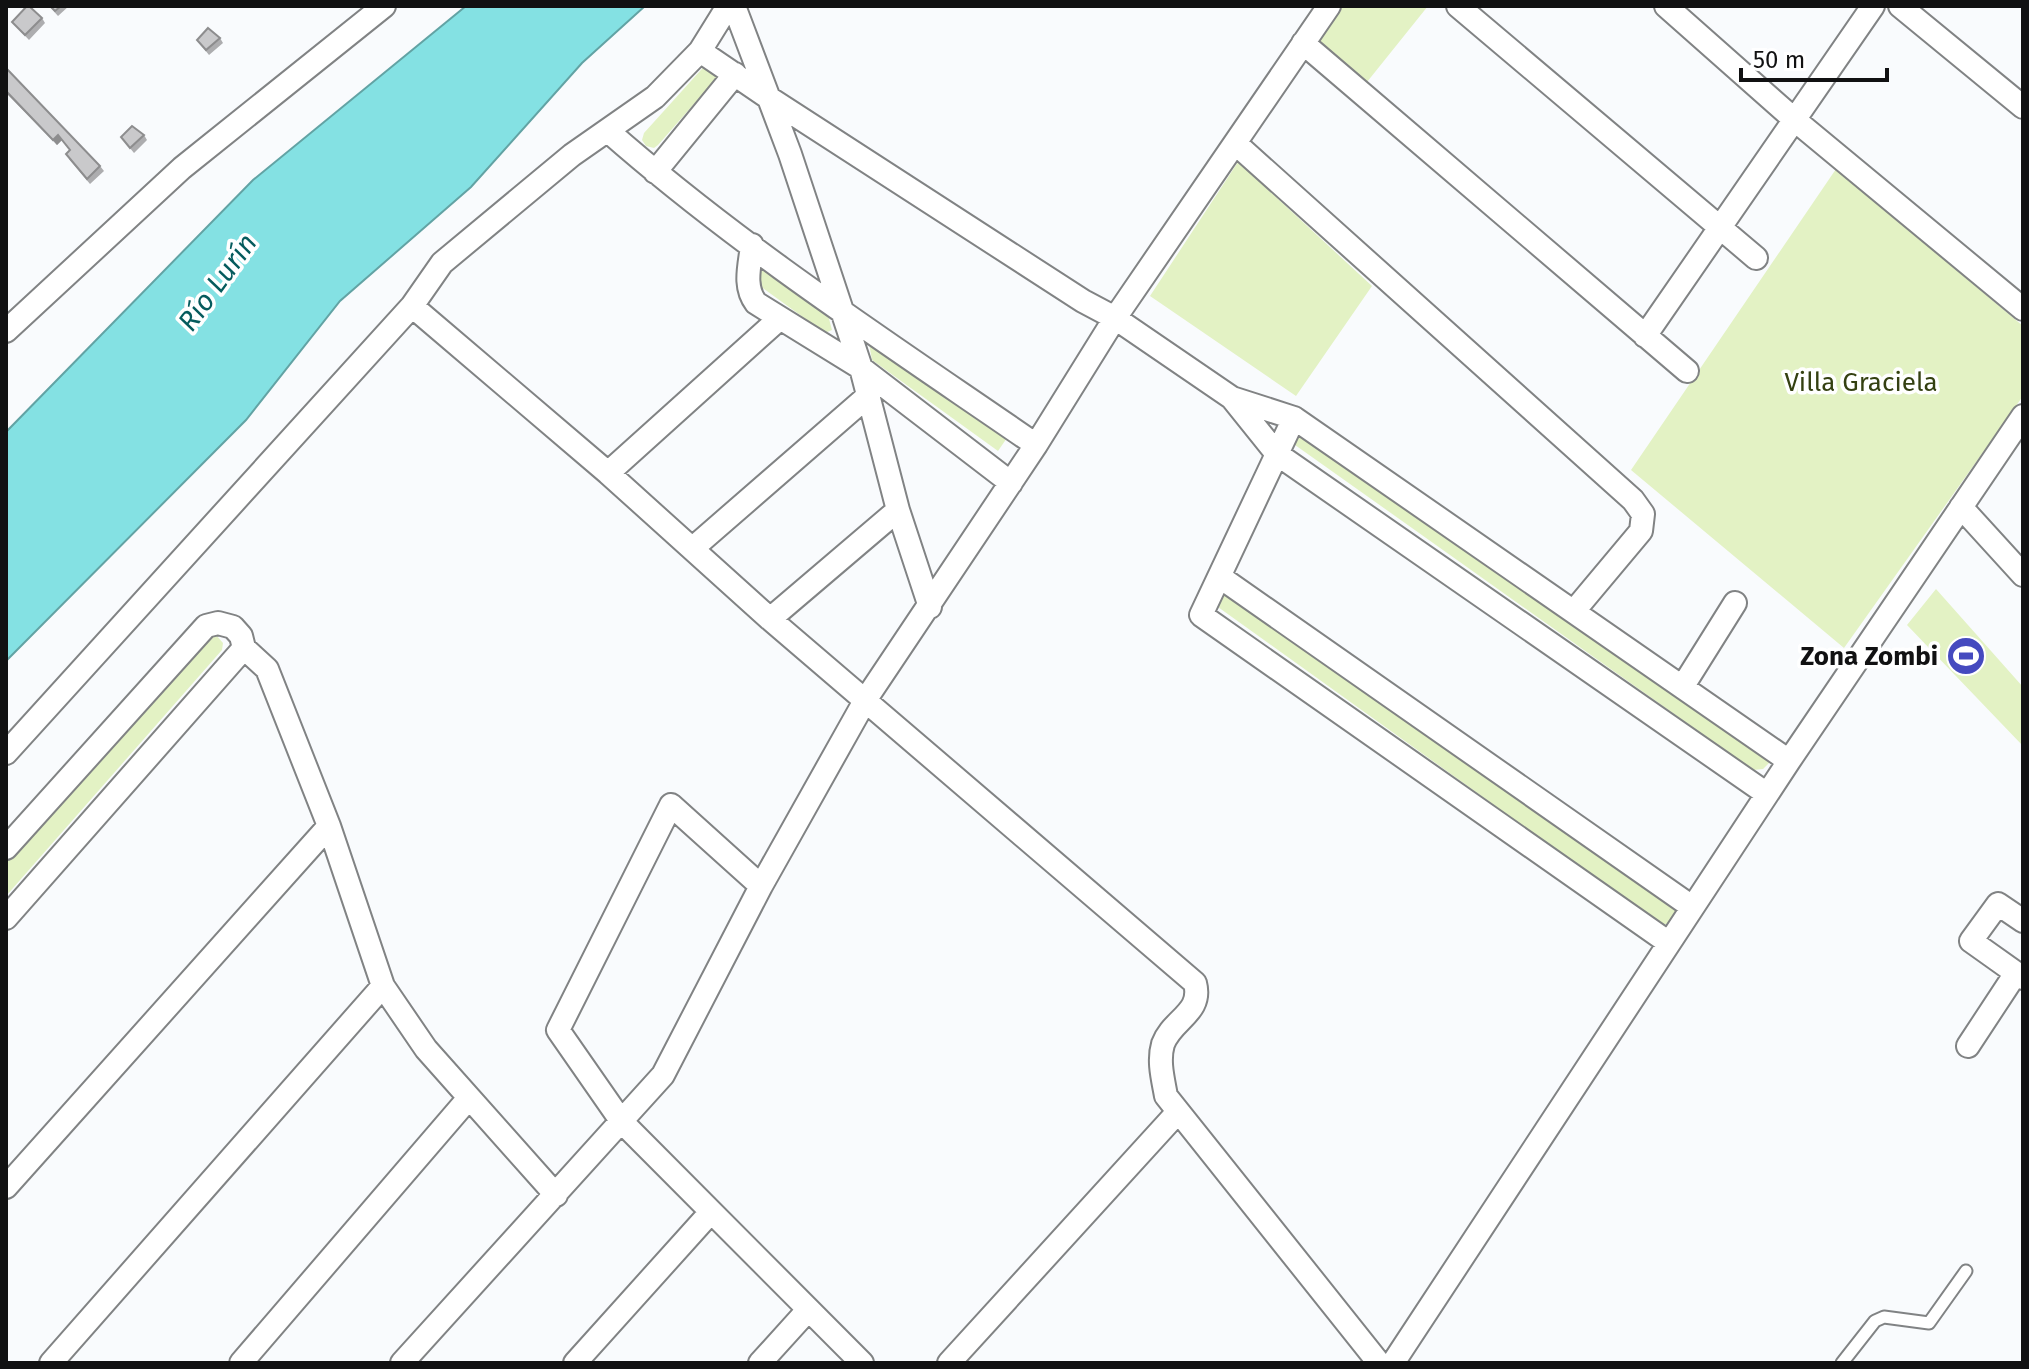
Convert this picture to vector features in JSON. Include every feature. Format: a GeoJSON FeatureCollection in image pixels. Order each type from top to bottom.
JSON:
{"type":"FeatureCollection","features":[{"type":"Feature","properties":{"kind":"street"},"geometry":{"type":"LineString","coordinates":[[6,331],[182,168],[384,6]]}},
{"type":"Feature","properties":{"kind":"street"},"geometry":{"type":"LineString","coordinates":[[6,753],[412,306],[442,263],[562,163],[655,97],[700,51],[728,6]]}},
{"type":"Feature","properties":{"kind":"street"},"geometry":{"type":"LineString","coordinates":[[734,6],[790,154],[861,368],[898,510],[930,607]]}},
{"type":"Feature","properties":{"kind":"street"},"geometry":{"type":"LineString","coordinates":[[402,1363],[663,1075],[761,886],[866,699],[1036,445],[1115,318],[1329,6]]}},
{"type":"Feature","properties":{"kind":"street"},"geometry":{"type":"LineString","coordinates":[[1458,6],[1756,258]]}},
{"type":"Feature","properties":{"kind":"street"},"geometry":{"type":"LineString","coordinates":[[1666,6],[1796,121],[2023,309]]}},
{"type":"Feature","properties":{"kind":"street"},"geometry":{"type":"LineString","coordinates":[[1645,336],[1873,6]]}},
{"type":"Feature","properties":{"kind":"street"},"geometry":{"type":"LineString","coordinates":[[1900,6],[2023,107]]}},
{"type":"Feature","properties":{"kind":"street"},"geometry":{"type":"LineString","coordinates":[[1303,43],[1687,371]]}},
{"type":"Feature","properties":{"kind":"street"},"geometry":{"type":"LineString","coordinates":[[700,51],[1070,292],[1115,318],[1232,398],[1294,418],[1789,761]]}},
{"type":"Feature","properties":{"kind":"street"},"geometry":{"type":"LineString","coordinates":[[655,172],[735,74]]}},
{"type":"Feature","properties":{"kind":"street"},"geometry":{"type":"LineString","coordinates":[[608,131],[655,172],[752,245],[1036,445]]}},
{"type":"Feature","properties":{"kind":"street"},"geometry":{"type":"LineString","coordinates":[[1235,143],[1633,500],[1643,514],[1641,531],[1574,611]]}},
{"type":"Feature","properties":{"kind":"street"},"geometry":{"type":"LineString","coordinates":[[752,245],[749,294],[756,303],[861,368],[1011,483]]}},
{"type":"Feature","properties":{"kind":"street"},"geometry":{"type":"LineString","coordinates":[[412,306],[608,473],[770,619],[1195,983],[1198,994],[1196,1004],[1164,1041],[1161,1058],[1166,1096],[1379,1363]]}},
{"type":"Feature","properties":{"kind":"street"},"geometry":{"type":"LineString","coordinates":[[608,473],[779,319]]}},
{"type":"Feature","properties":{"kind":"street"},"geometry":{"type":"LineString","coordinates":[[693,548],[869,395]]}},
{"type":"Feature","properties":{"kind":"street"},"geometry":{"type":"LineString","coordinates":[[1232,398],[1277,454],[1767,794]]}},
{"type":"Feature","properties":{"kind":"street"},"geometry":{"type":"LineString","coordinates":[[1393,1363],[1767,794],[2023,416]]}},
{"type":"Feature","properties":{"kind":"street"},"geometry":{"type":"LineString","coordinates":[[1294,418],[1201,615],[1669,943]]}},
{"type":"Feature","properties":{"kind":"street"},"geometry":{"type":"LineString","coordinates":[[1961,507],[2023,575]]}},
{"type":"Feature","properties":{"kind":"street"},"geometry":{"type":"LineString","coordinates":[[770,619],[898,510]]}},
{"type":"Feature","properties":{"kind":"street"},"geometry":{"type":"LineString","coordinates":[[1220,577],[1692,907]]}},
{"type":"Feature","properties":{"kind":"street"},"geometry":{"type":"LineString","coordinates":[[1683,686],[1735,603]]}},
{"type":"Feature","properties":{"kind":"street"},"geometry":{"type":"LineString","coordinates":[[6,848],[206,626],[218,623],[233,627],[241,636],[244,648],[267,669],[329,826],[383,986],[426,1049],[556,1195]]}},
{"type":"Feature","properties":{"kind":"street"},"geometry":{"type":"LineString","coordinates":[[6,918],[244,648]]}},
{"type":"Feature","properties":{"kind":"street"},"geometry":{"type":"LineString","coordinates":[[761,886],[671,805],[558,1030],[622,1122],[862,1363]]}},
{"type":"Feature","properties":{"kind":"street"},"geometry":{"type":"LineString","coordinates":[[6,1187],[329,826]]}},
{"type":"Feature","properties":{"kind":"street"},"geometry":{"type":"LineString","coordinates":[[1968,1046],[2020,975],[1971,941],[1998,904],[2023,921]]}},
{"type":"Feature","properties":{"kind":"street"},"geometry":{"type":"LineString","coordinates":[[51,1363],[383,986]]}},
{"type":"Feature","properties":{"kind":"street"},"geometry":{"type":"LineString","coordinates":[[241,1363],[468,1099]]}},
{"type":"Feature","properties":{"kind":"street"},"geometry":{"type":"LineString","coordinates":[[949,1363],[1177,1113]]}},
{"type":"Feature","properties":{"kind":"street"},"geometry":{"type":"LineString","coordinates":[[575,1363],[710,1213]]}},
{"type":"Feature","properties":{"kind":"street"},"geometry":{"type":"LineString","coordinates":[[760,1363],[808,1310]]}},
{"type":"Feature","properties":{"kind":"lane"},"geometry":{"type":"LineString","coordinates":[[1842,1363],[1875,1321],[1884,1317],[1929,1323],[1966,1271]]}},
{"type":"Feature","properties":{"kind":"green space"},"geometry":{"type":"Polygon","coordinates":[[[1338,6],[1428,6],[1367,82],[1312,38],[1338,6]]]}},
{"type":"Feature","properties":{"kind":"green space"},"geometry":{"type":"Polygon","coordinates":[[[709,61],[722,72],[658,145],[654,148],[646,146],[642,140],[644,133],[709,61]]]}},
{"type":"Feature","properties":{"kind":"green space"},"geometry":{"type":"Polygon","coordinates":[[[1238,162],[1372,286],[1296,396],[1150,296],[1238,162]]]}},
{"type":"Feature","properties":{"kind":"green space","name":"Villa Graciela"},"geometry":{"type":"Polygon","coordinates":[[[1836,169],[2023,326],[2023,396],[1844,648],[1631,470],[1836,169]]]}},
{"type":"Feature","properties":{"kind":"green space"},"geometry":{"type":"Polygon","coordinates":[[[761,267],[828,315],[832,330],[825,333],[753,281],[761,267]]]}},
{"type":"Feature","properties":{"kind":"green space"},"geometry":{"type":"Polygon","coordinates":[[[867,332],[1009,435],[998,451],[872,360],[867,332]]]}},
{"type":"Feature","properties":{"kind":"green space"},"geometry":{"type":"Polygon","coordinates":[[[1295,423],[1771,761],[1763,769],[1753,770],[1288,440],[1295,423]]]}},
{"type":"Feature","properties":{"kind":"green space"},"geometry":{"type":"Polygon","coordinates":[[[1218,585],[1675,906],[1678,915],[1669,924],[1660,924],[1211,602],[1218,585]]]}},
{"type":"Feature","properties":{"kind":"green space","name":"Zona Zombi"},"geometry":{"type":"Polygon","coordinates":[[[1936,589],[2023,687],[2023,746],[1907,625],[1936,589]]]}},
{"type":"Feature","properties":{"kind":"green space"},"geometry":{"type":"Polygon","coordinates":[[[216,635],[223,643],[222,650],[6,896],[6,862],[204,636],[216,635]]]}},
{"type":"Feature","properties":{"kind":"water","name":"Río Lurín"},"geometry":{"type":"Polygon","coordinates":[[[466,6],[645,6],[582,63],[471,187],[340,301],[246,420],[6,661],[6,432],[253,180],[466,6]]]}},
{"type":"Feature","properties":{"kind":"building"},"geometry":{"type":"Polygon","coordinates":[[[27,6],[42,18],[25,35],[12,22],[27,6]]]}},
{"type":"Feature","properties":{"kind":"building"},"geometry":{"type":"Polygon","coordinates":[[[208,28],[220,38],[206,50],[197,40],[208,28]]]}},
{"type":"Feature","properties":{"kind":"building"},"geometry":{"type":"Polygon","coordinates":[[[6,68],[100,166],[87,179],[66,154],[70,150],[58,135],[53,140],[6,91],[6,68]]]}},
{"type":"Feature","properties":{"kind":"building"},"geometry":{"type":"Polygon","coordinates":[[[132,126],[144,135],[130,148],[121,137],[132,126]]]}},
{"type":"Feature","properties":{"kind":"place","name":"Zona Zombi"},"geometry":{"type":"Point","coordinates":[1966,656]}}]}
